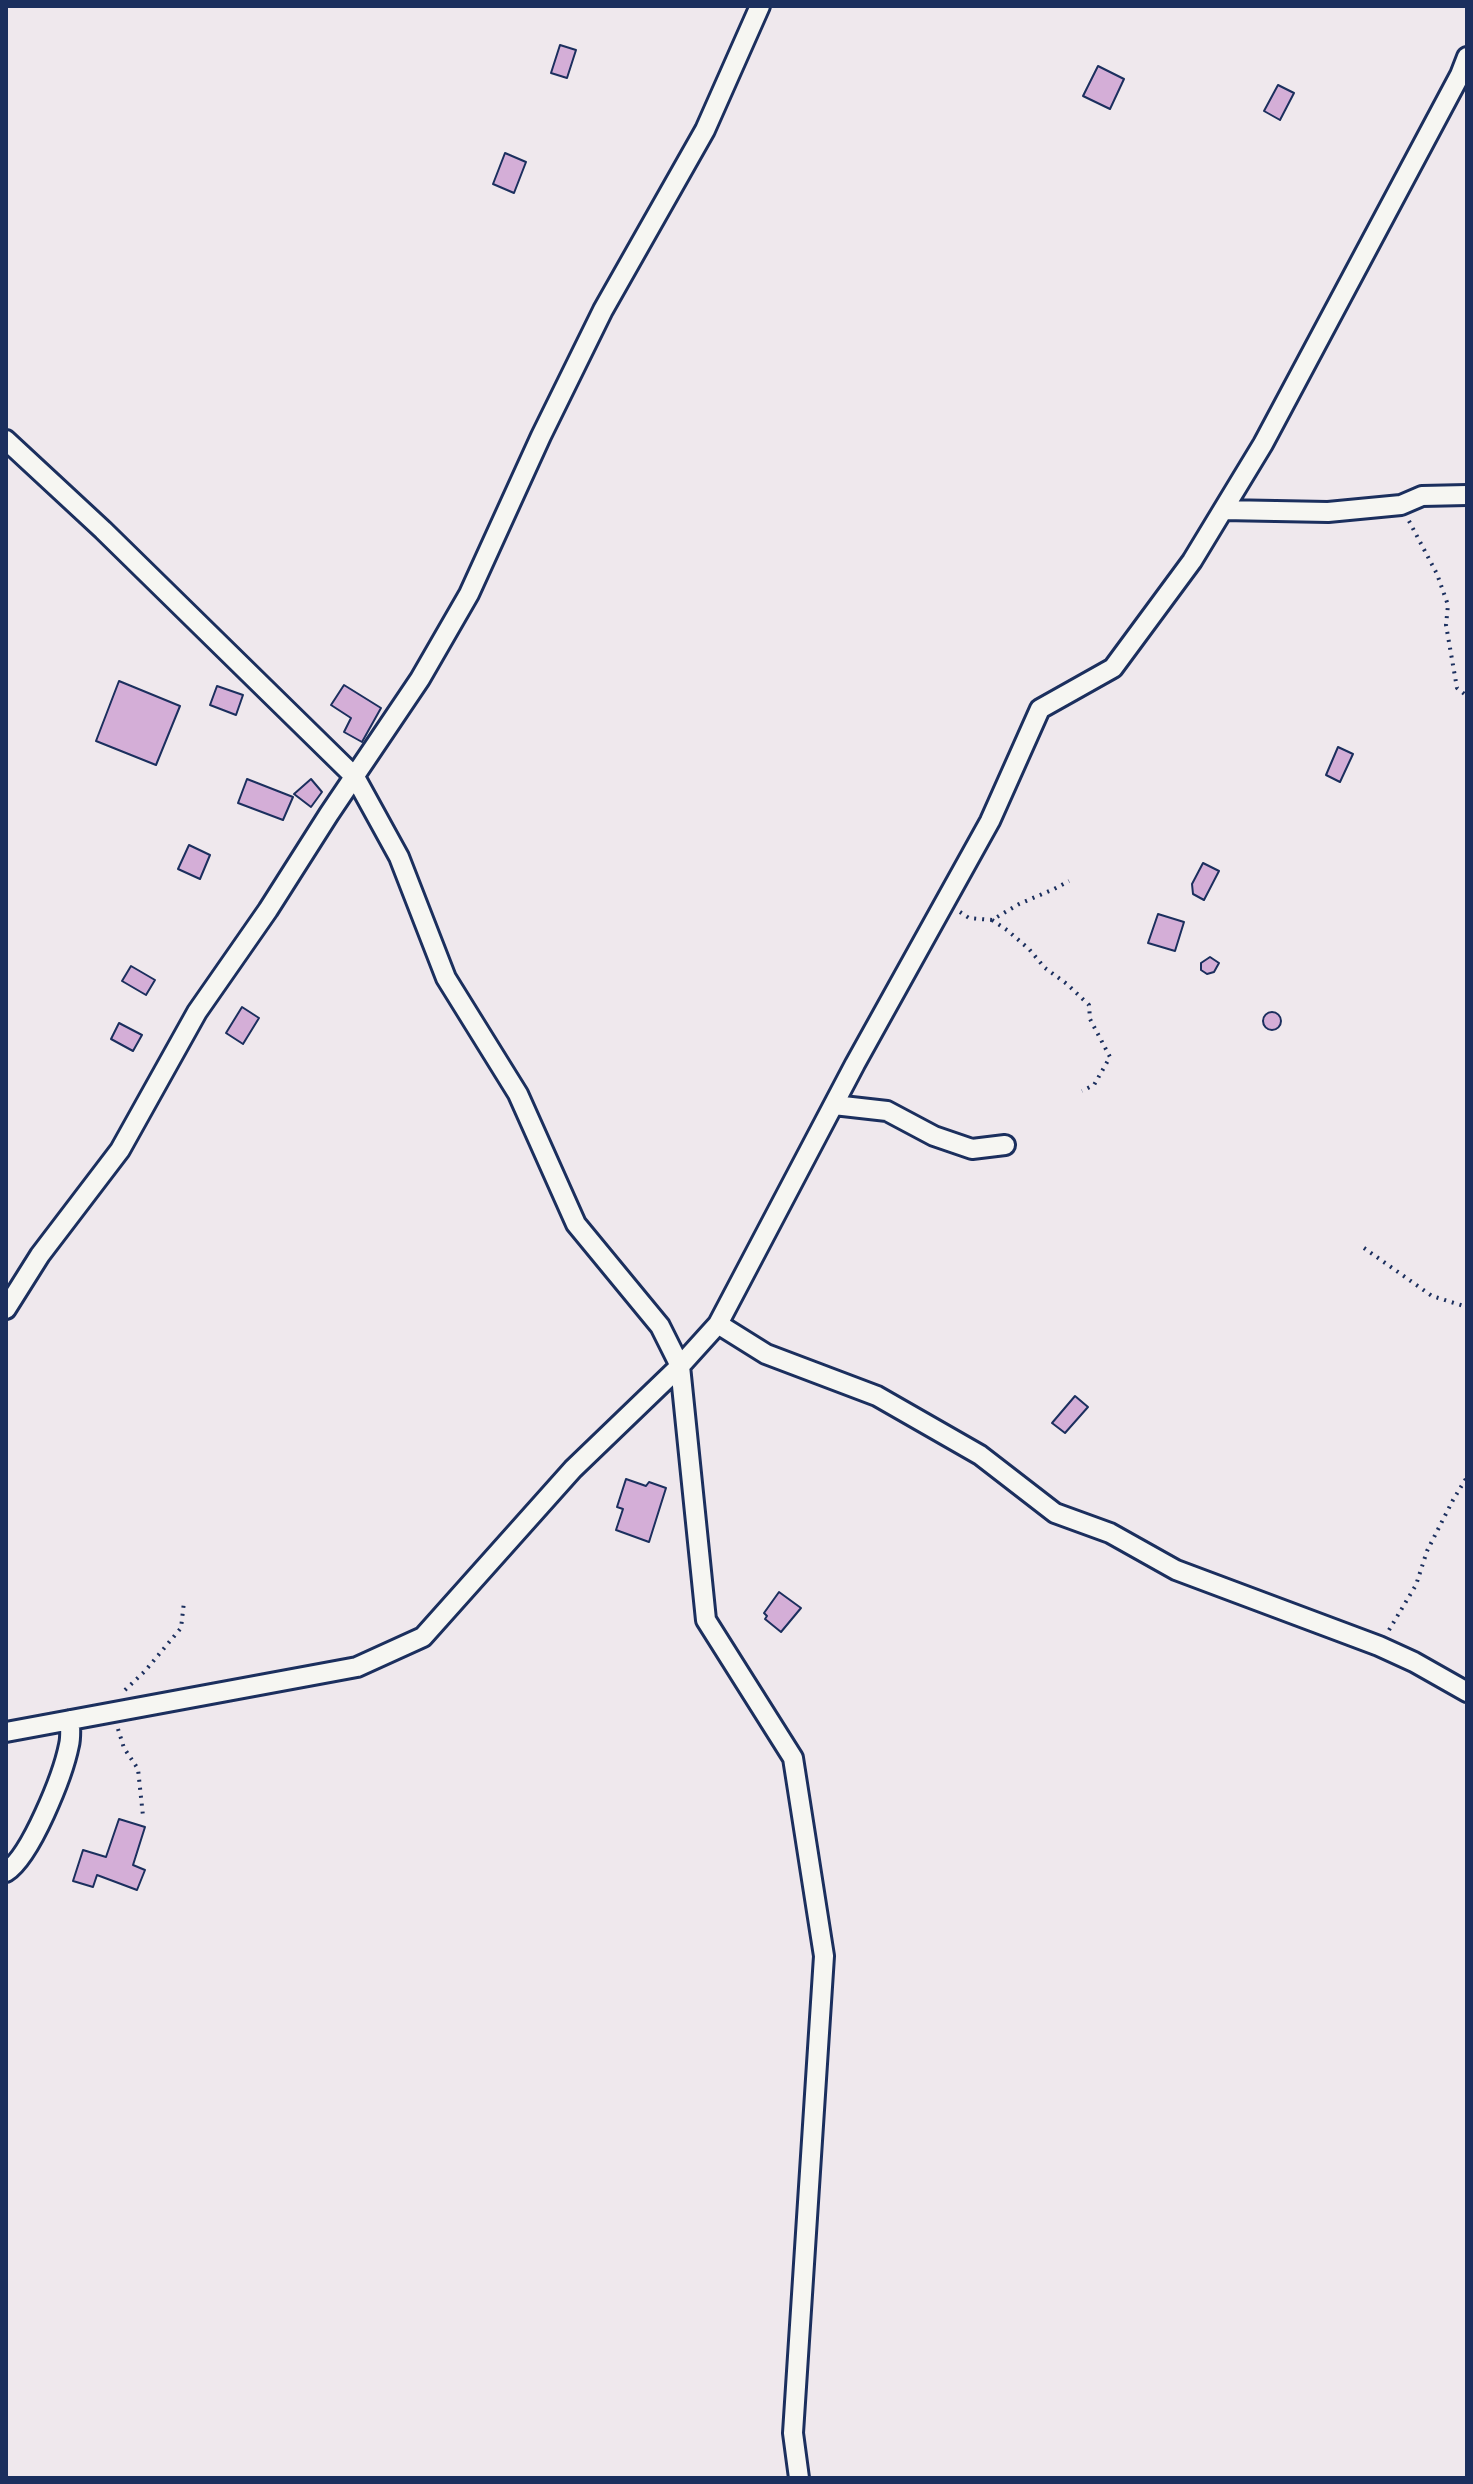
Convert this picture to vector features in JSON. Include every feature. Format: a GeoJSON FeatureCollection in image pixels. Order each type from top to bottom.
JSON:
{"type":"FeatureCollection","features":[{"type":"Feature","properties":{"kind":"street"},"geometry":{"type":"LineString","coordinates":[[6,1309],[40,1255],[120,1150],[197,1012],[420,679],[469,594],[603,310],[705,130],[760,6]]}},
{"type":"Feature","properties":{"kind":"street"},"geometry":{"type":"LineString","coordinates":[[6,1732],[357,1667],[423,1637],[573,1469],[680,1366],[718,1324],[990,821],[1040,709],[1113,668],[1192,561],[1270,430],[1463,74],[1467,57]]}},
{"type":"Feature","properties":{"kind":"street"},"geometry":{"type":"LineString","coordinates":[[6,440],[355,777],[399,857],[446,978],[518,1094],[576,1224],[660,1326],[680,1366],[706,1620],[793,1758],[824,1956],[793,2433],[799,2478]]}},
{"type":"Feature","properties":{"kind":"street"},"geometry":{"type":"LineString","coordinates":[[1223,510],[1328,512],[1401,505],[1422,496],[1467,495]]}},
{"type":"Feature","properties":{"kind":"street"},"geometry":{"type":"LineString","coordinates":[[834,1105],[887,1111],[934,1136],[972,1149],[1005,1145]]}},
{"type":"Feature","properties":{"kind":"street"},"geometry":{"type":"LineString","coordinates":[[718,1324],[766,1354],[877,1396],[980,1455],[1055,1513],[1110,1533],[1176,1570],[1379,1646],[1467,1692]]}},
{"type":"Feature","properties":{"kind":"street"},"geometry":{"type":"LineString","coordinates":[[6,1872],[42,1823],[70,1742],[70,1720]]}},
{"type":"Feature","properties":{"kind":"path"},"geometry":{"type":"LineString","coordinates":[[1401,505],[1437,574],[1448,605],[1446,625],[1457,688],[1467,696]]}},
{"type":"Feature","properties":{"kind":"path"},"geometry":{"type":"LineString","coordinates":[[992,920],[1069,881]]}},
{"type":"Feature","properties":{"kind":"path"},"geometry":{"type":"LineString","coordinates":[[945,903],[969,918],[992,920],[1007,930],[1089,1005],[1090,1019],[1110,1057],[1094,1085],[1082,1091]]}},
{"type":"Feature","properties":{"kind":"path"},"geometry":{"type":"LineString","coordinates":[[1364,1248],[1432,1296],[1467,1307]]}},
{"type":"Feature","properties":{"kind":"path"},"geometry":{"type":"LineString","coordinates":[[1379,1646],[1416,1585],[1433,1538],[1467,1477]]}},
{"type":"Feature","properties":{"kind":"path"},"geometry":{"type":"LineString","coordinates":[[143,1816],[138,1769],[118,1732],[118,1711],[123,1693],[155,1661],[181,1628],[184,1602]]}},
{"type":"Feature","properties":{"kind":"building"},"geometry":{"type":"Polygon","coordinates":[[[560,45],[576,50],[567,78],[551,73],[560,45]]]}},
{"type":"Feature","properties":{"kind":"building"},"geometry":{"type":"Polygon","coordinates":[[[1098,66],[1124,79],[1110,109],[1083,96],[1098,66]]]}},
{"type":"Feature","properties":{"kind":"building"},"geometry":{"type":"Polygon","coordinates":[[[1278,85],[1294,93],[1280,120],[1264,111],[1278,85]]]}},
{"type":"Feature","properties":{"kind":"building"},"geometry":{"type":"Polygon","coordinates":[[[505,153],[526,162],[514,193],[493,184],[505,153]]]}},
{"type":"Feature","properties":{"kind":"building"},"geometry":{"type":"Polygon","coordinates":[[[119,681],[180,706],[156,765],[96,741],[119,681]]]}},
{"type":"Feature","properties":{"kind":"building"},"geometry":{"type":"Polygon","coordinates":[[[344,685],[381,708],[362,742],[344,732],[351,718],[331,705],[344,685]]]}},
{"type":"Feature","properties":{"kind":"building"},"geometry":{"type":"Polygon","coordinates":[[[217,686],[243,695],[236,715],[210,705],[217,686]]]}},
{"type":"Feature","properties":{"kind":"building"},"geometry":{"type":"Polygon","coordinates":[[[1338,747],[1353,754],[1340,782],[1326,775],[1338,747]]]}},
{"type":"Feature","properties":{"kind":"building"},"geometry":{"type":"Polygon","coordinates":[[[247,779],[293,797],[283,820],[238,803],[247,779]]]}},
{"type":"Feature","properties":{"kind":"building"},"geometry":{"type":"Polygon","coordinates":[[[311,779],[322,792],[311,807],[294,794],[311,779]]]}},
{"type":"Feature","properties":{"kind":"building"},"geometry":{"type":"Polygon","coordinates":[[[189,845],[210,855],[200,879],[178,869],[189,845]]]}},
{"type":"Feature","properties":{"kind":"building"},"geometry":{"type":"Polygon","coordinates":[[[1203,863],[1219,871],[1204,900],[1193,894],[1192,884],[1203,863]]]}},
{"type":"Feature","properties":{"kind":"building"},"geometry":{"type":"Polygon","coordinates":[[[1158,914],[1184,922],[1175,951],[1148,943],[1158,914]]]}},
{"type":"Feature","properties":{"kind":"building"},"geometry":{"type":"Polygon","coordinates":[[[1210,957],[1219,963],[1214,972],[1207,974],[1201,970],[1201,963],[1210,957]]]}},
{"type":"Feature","properties":{"kind":"building"},"geometry":{"type":"Polygon","coordinates":[[[131,966],[155,980],[146,995],[122,981],[131,966]]]}},
{"type":"Feature","properties":{"kind":"building"},"geometry":{"type":"Polygon","coordinates":[[[242,1007],[259,1018],[243,1044],[226,1033],[242,1007]]]}},
{"type":"Feature","properties":{"kind":"building"},"geometry":{"type":"Polygon","coordinates":[[[1268,1012],[1276,1012],[1281,1021],[1279,1028],[1268,1030],[1263,1025],[1263,1017],[1268,1012]]]}},
{"type":"Feature","properties":{"kind":"building"},"geometry":{"type":"Polygon","coordinates":[[[119,1023],[142,1035],[133,1051],[111,1039],[119,1023]]]}},
{"type":"Feature","properties":{"kind":"building"},"geometry":{"type":"Polygon","coordinates":[[[1075,1396],[1088,1407],[1065,1433],[1052,1423],[1075,1396]]]}},
{"type":"Feature","properties":{"kind":"building"},"geometry":{"type":"Polygon","coordinates":[[[626,1479],[646,1486],[649,1482],[666,1488],[649,1542],[616,1530],[623,1509],[617,1507],[626,1479]]]}},
{"type":"Feature","properties":{"kind":"building"},"geometry":{"type":"Polygon","coordinates":[[[779,1592],[801,1608],[781,1632],[765,1619],[767,1616],[764,1613],[779,1592]]]}},
{"type":"Feature","properties":{"kind":"building"},"geometry":{"type":"Polygon","coordinates":[[[119,1819],[145,1827],[133,1865],[145,1870],[137,1890],[97,1875],[93,1887],[73,1881],[83,1850],[106,1857],[119,1819]]]}}]}
